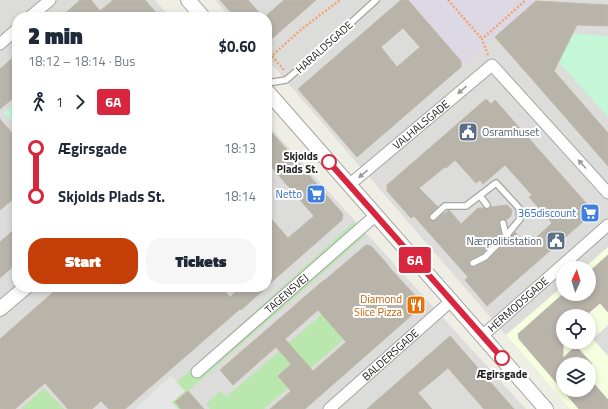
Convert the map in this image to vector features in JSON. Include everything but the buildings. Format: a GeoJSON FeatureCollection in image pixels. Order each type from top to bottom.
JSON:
{"type":"FeatureCollection","features":[{"type":"Feature","properties":{"kind":"street"},"geometry":{"type":"LineString","coordinates":[[36,12],[50,0]]}},
{"type":"Feature","properties":{"kind":"street"},"geometry":{"type":"LineString","coordinates":[[191,1],[199,12]]}},
{"type":"Feature","properties":{"kind":"street"},"geometry":{"type":"LineString","coordinates":[[0,44],[12,33]]}},
{"type":"Feature","properties":{"kind":"street"},"geometry":{"type":"LineString","coordinates":[[492,65],[608,193]]}},
{"type":"Feature","properties":{"kind":"street","name":"VALHALSGADE"},"geometry":{"type":"LineString","coordinates":[[349,185],[492,65]]}},
{"type":"Feature","properties":{"kind":"street"},"geometry":{"type":"LineString","coordinates":[[272,96],[546,409]]}},
{"type":"Feature","properties":{"kind":"street","name":"TAGENSVEJ"},"geometry":{"type":"LineString","coordinates":[[197,372],[376,214]]}},
{"type":"Feature","properties":{"kind":"street","name":"HERMODSGADE"},"geometry":{"type":"LineString","coordinates":[[482,336],[608,225]]}},
{"type":"Feature","properties":{"kind":"street"},"geometry":{"type":"LineString","coordinates":[[0,309],[20,292]]}},
{"type":"Feature","properties":{"kind":"street","name":"BALDERSGADE"},"geometry":{"type":"LineString","coordinates":[[329,409],[452,302]]}},
{"type":"Feature","properties":{"kind":"lane","name":"HARALDSGADE"},"geometry":{"type":"LineString","coordinates":[[272,82],[286,80],[290,77],[376,0]]}},
{"type":"Feature","properties":{"kind":"lane"},"geometry":{"type":"LineString","coordinates":[[433,217],[445,206],[466,206],[496,183],[519,208],[520,219],[506,236],[485,257],[473,263]]}},
{"type":"Feature","properties":{"kind":"lane"},"geometry":{"type":"LineString","coordinates":[[480,196],[488,206]]}},
{"type":"Feature","properties":{"kind":"lane"},"geometry":{"type":"LineString","coordinates":[[503,223],[506,236]]}},
{"type":"Feature","properties":{"kind":"path"},"geometry":{"type":"LineString","coordinates":[[272,54],[309,23],[340,0]]}},
{"type":"Feature","properties":{"kind":"path"},"geometry":{"type":"LineString","coordinates":[[448,0],[482,39],[492,65]]}},
{"type":"Feature","properties":{"kind":"path"},"geometry":{"type":"LineString","coordinates":[[482,39],[526,0]]}},
{"type":"Feature","properties":{"kind":"path"},"geometry":{"type":"LineString","coordinates":[[272,56],[290,77]]}},
{"type":"Feature","properties":{"kind":"shaded area"},"geometry":{"type":"Polygon","coordinates":[[[0,0],[155,0],[166,12],[12,12],[12,292],[272,292],[272,130],[526,409],[0,409],[0,0]]]}},
{"type":"Feature","properties":{"kind":"shaded area"},"geometry":{"type":"Polygon","coordinates":[[[215,0],[608,0],[608,409],[570,409],[560,397],[596,397],[596,357],[556,357],[556,393],[272,65],[272,12],[226,12],[215,0]]]}},
{"type":"Feature","properties":{"kind":"shaded area"},"geometry":{"type":"Polygon","coordinates":[[[408,0],[536,1],[461,67],[461,61],[408,0]]]}},
{"type":"Feature","properties":{"kind":"shaded area"},"geometry":{"type":"Polygon","coordinates":[[[549,32],[608,36],[608,117],[545,47],[549,32]]]}},
{"type":"Feature","properties":{"kind":"shaded area"},"geometry":{"type":"Polygon","coordinates":[[[12,106],[12,122],[4,113],[12,106]]]}},
{"type":"Feature","properties":{"kind":"shaded area"},"geometry":{"type":"Polygon","coordinates":[[[608,247],[608,325],[596,336],[596,309],[556,309],[556,349],[596,349],[596,342],[608,356],[608,409],[570,409],[560,397],[596,397],[596,357],[556,357],[556,393],[506,335],[556,292],[556,301],[596,301],[596,261],[592,261],[608,247]]]}},
{"type":"Feature","properties":{"kind":"shaded area"},"geometry":{"type":"Polygon","coordinates":[[[171,376],[185,391],[172,402],[178,409],[135,409],[171,376]]]}},
{"type":"Feature","properties":{"kind":"green space"},"geometry":{"type":"Polygon","coordinates":[[[354,222],[366,235],[188,391],[204,409],[147,409],[354,222]]]}},
{"type":"Feature","properties":{"kind":"green space"},"geometry":{"type":"Polygon","coordinates":[[[334,304],[382,306],[264,409],[210,409],[206,404],[221,391],[226,397],[334,304]]]}},
{"type":"Feature","properties":{"kind":"green space"},"geometry":{"type":"Polygon","coordinates":[[[44,388],[64,409],[21,409],[44,388]]]}},
{"type":"Feature","properties":{"kind":"bus line","name":"6A"},"geometry":{"type":"LineString","coordinates":[[329,162],[502,358]]}},
{"type":"Feature","properties":{"kind":"place","name":"Osramhuset"},"geometry":{"type":"Point","coordinates":[468,132]}},
{"type":"Feature","properties":{"kind":"place","name":"Skjolds Plads St."},"geometry":{"type":"Point","coordinates":[329,162]}},
{"type":"Feature","properties":{"kind":"place","name":"Netto"},"geometry":{"type":"Point","coordinates":[316,194]}},
{"type":"Feature","properties":{"kind":"place","name":"365discount"},"geometry":{"type":"Point","coordinates":[590,213]}},
{"type":"Feature","properties":{"kind":"place","name":"Nærpolitistation"},"geometry":{"type":"Point","coordinates":[556,241]}},
{"type":"Feature","properties":{"kind":"place","name":"Diamond Slice Pizza"},"geometry":{"type":"Point","coordinates":[416,305]}},
{"type":"Feature","properties":{"kind":"place","name":"Ægirsgade"},"geometry":{"type":"Point","coordinates":[502,358]}}]}
